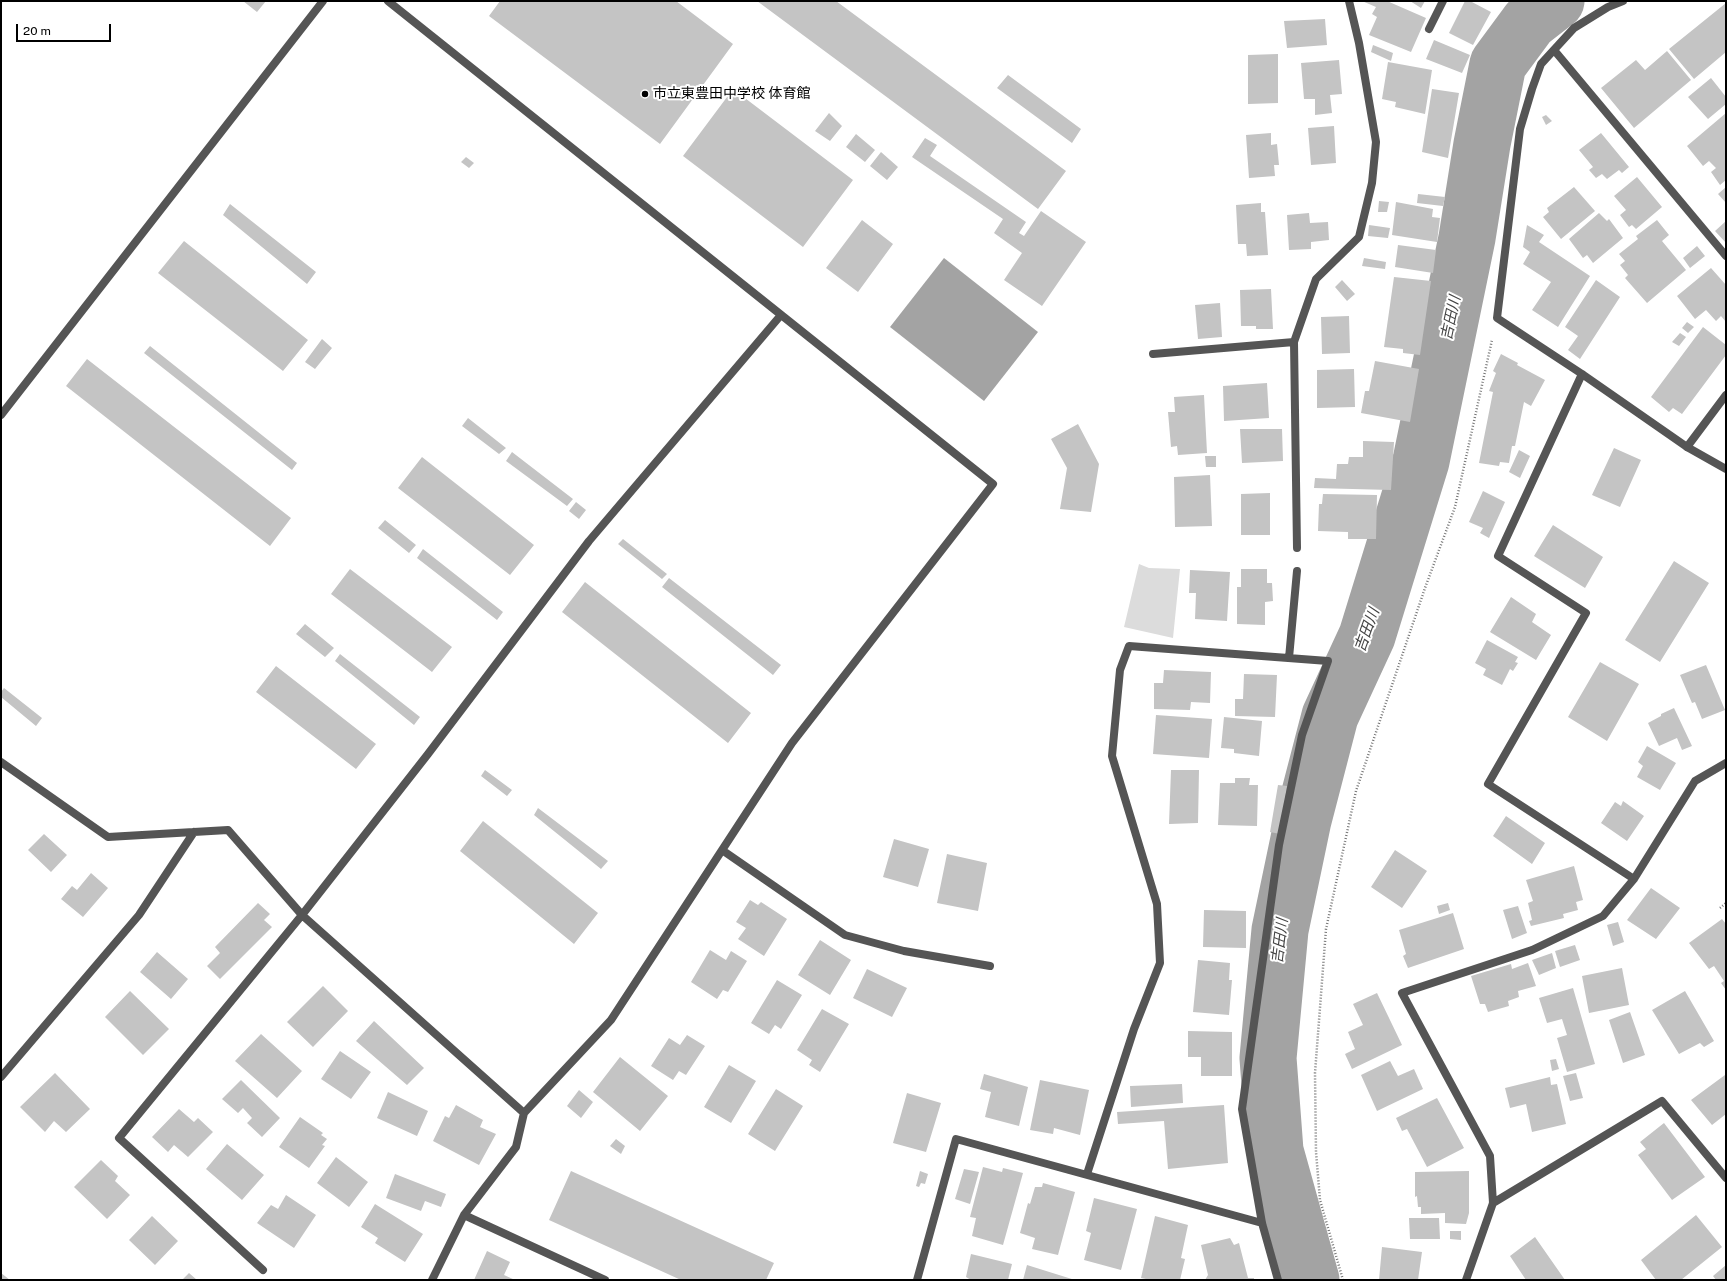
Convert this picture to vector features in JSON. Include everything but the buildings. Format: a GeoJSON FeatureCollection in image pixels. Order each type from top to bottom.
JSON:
{"type":"FeatureCollection","features":[{"type":"Feature","properties":{"kind":"street"},"geometry":{"type":"LineString","coordinates":[[1,415],[323,1]]}},
{"type":"Feature","properties":{"kind":"street"},"geometry":{"type":"LineString","coordinates":[[388,1],[993,484],[792,742],[611,1020],[524,1113],[516,1146],[464,1215],[432,1280]]}},
{"type":"Feature","properties":{"kind":"street"},"geometry":{"type":"LineString","coordinates":[[1297,548],[1294,342],[1316,279],[1359,237],[1372,183],[1376,142],[1359,43],[1349,1]]}},
{"type":"Feature","properties":{"kind":"street"},"geometry":{"type":"LineString","coordinates":[[1429,29],[1443,1]]}},
{"type":"Feature","properties":{"kind":"street"},"geometry":{"type":"LineString","coordinates":[[1623,1],[1608,7],[1574,28],[1541,64],[1520,129],[1497,318],[1688,447],[1726,469]]}},
{"type":"Feature","properties":{"kind":"street"},"geometry":{"type":"LineString","coordinates":[[1554,50],[1726,256]]}},
{"type":"Feature","properties":{"kind":"street"},"geometry":{"type":"LineString","coordinates":[[263,1270],[119,1138],[302,915],[428,754],[590,541],[781,315]]}},
{"type":"Feature","properties":{"kind":"street"},"geometry":{"type":"LineString","coordinates":[[1153,354],[1294,342]]}},
{"type":"Feature","properties":{"kind":"street"},"geometry":{"type":"LineString","coordinates":[[1582,374],[1498,556],[1586,613],[1488,784],[1634,879]]}},
{"type":"Feature","properties":{"kind":"street"},"geometry":{"type":"LineString","coordinates":[[1688,447],[1726,395]]}},
{"type":"Feature","properties":{"kind":"street"},"geometry":{"type":"LineString","coordinates":[[1289,658],[1297,572]]}},
{"type":"Feature","properties":{"kind":"street"},"geometry":{"type":"LineString","coordinates":[[1088,1174],[1134,1029],[1160,963],[1157,904],[1112,756],[1120,670],[1129,646],[1328,661],[1302,735],[1279,845],[1242,1109],[1262,1223],[1278,1280]]}},
{"type":"Feature","properties":{"kind":"street"},"geometry":{"type":"LineString","coordinates":[[1,762],[108,837],[228,830],[302,915],[524,1113]]}},
{"type":"Feature","properties":{"kind":"street"},"geometry":{"type":"LineString","coordinates":[[1466,1280],[1493,1203],[1490,1156],[1402,993],[1532,950],[1603,916],[1634,879],[1696,781],[1726,764]]}},
{"type":"Feature","properties":{"kind":"street"},"geometry":{"type":"LineString","coordinates":[[1,1077],[139,915],[194,832]]}},
{"type":"Feature","properties":{"kind":"street"},"geometry":{"type":"LineString","coordinates":[[722,850],[845,935],[904,951],[990,966]]}},
{"type":"Feature","properties":{"kind":"street"},"geometry":{"type":"LineString","coordinates":[[1493,1203],[1662,1101],[1726,1178]]}},
{"type":"Feature","properties":{"kind":"street"},"geometry":{"type":"LineString","coordinates":[[917,1280],[956,1139],[1262,1223]]}},
{"type":"Feature","properties":{"kind":"street"},"geometry":{"type":"LineString","coordinates":[[464,1215],[605,1280]]}},
{"type":"Feature","properties":{"kind":"path"},"geometry":{"type":"LineString","coordinates":[[1343,1280],[1320,1200],[1316,1152],[1315,1073],[1326,929],[1356,791],[1425,588],[1455,507],[1497,318]]}},
{"type":"Feature","properties":{"kind":"path"},"geometry":{"type":"LineString","coordinates":[[1720,908],[1726,903]]}},
{"type":"Feature","properties":{"kind":"shaded area"},"geometry":{"type":"Polygon","coordinates":[[[944,258],[1038,332],[984,401],[890,327],[944,258]]]}},
{"type":"Feature","properties":{"kind":"shaded area"},"geometry":{"type":"Polygon","coordinates":[[[1139,564],[1149,568],[1180,569],[1173,638],[1124,627],[1139,564]]]}},
{"type":"Feature","properties":{"kind":"waterway","name":"吉田川"},"geometry":{"type":"LineString","coordinates":[[1311,1280],[1275,1151],[1268,1058],[1280,930],[1303,820],[1330,716],[1367,636],[1421,461],[1467,238],[1482,144],[1498,64],[1529,22],[1556,1]]}},
{"type":"Feature","properties":{"kind":"place","name":"市立東豊田中学校 体育館"},"geometry":{"type":"Point","coordinates":[645,94]}}]}
